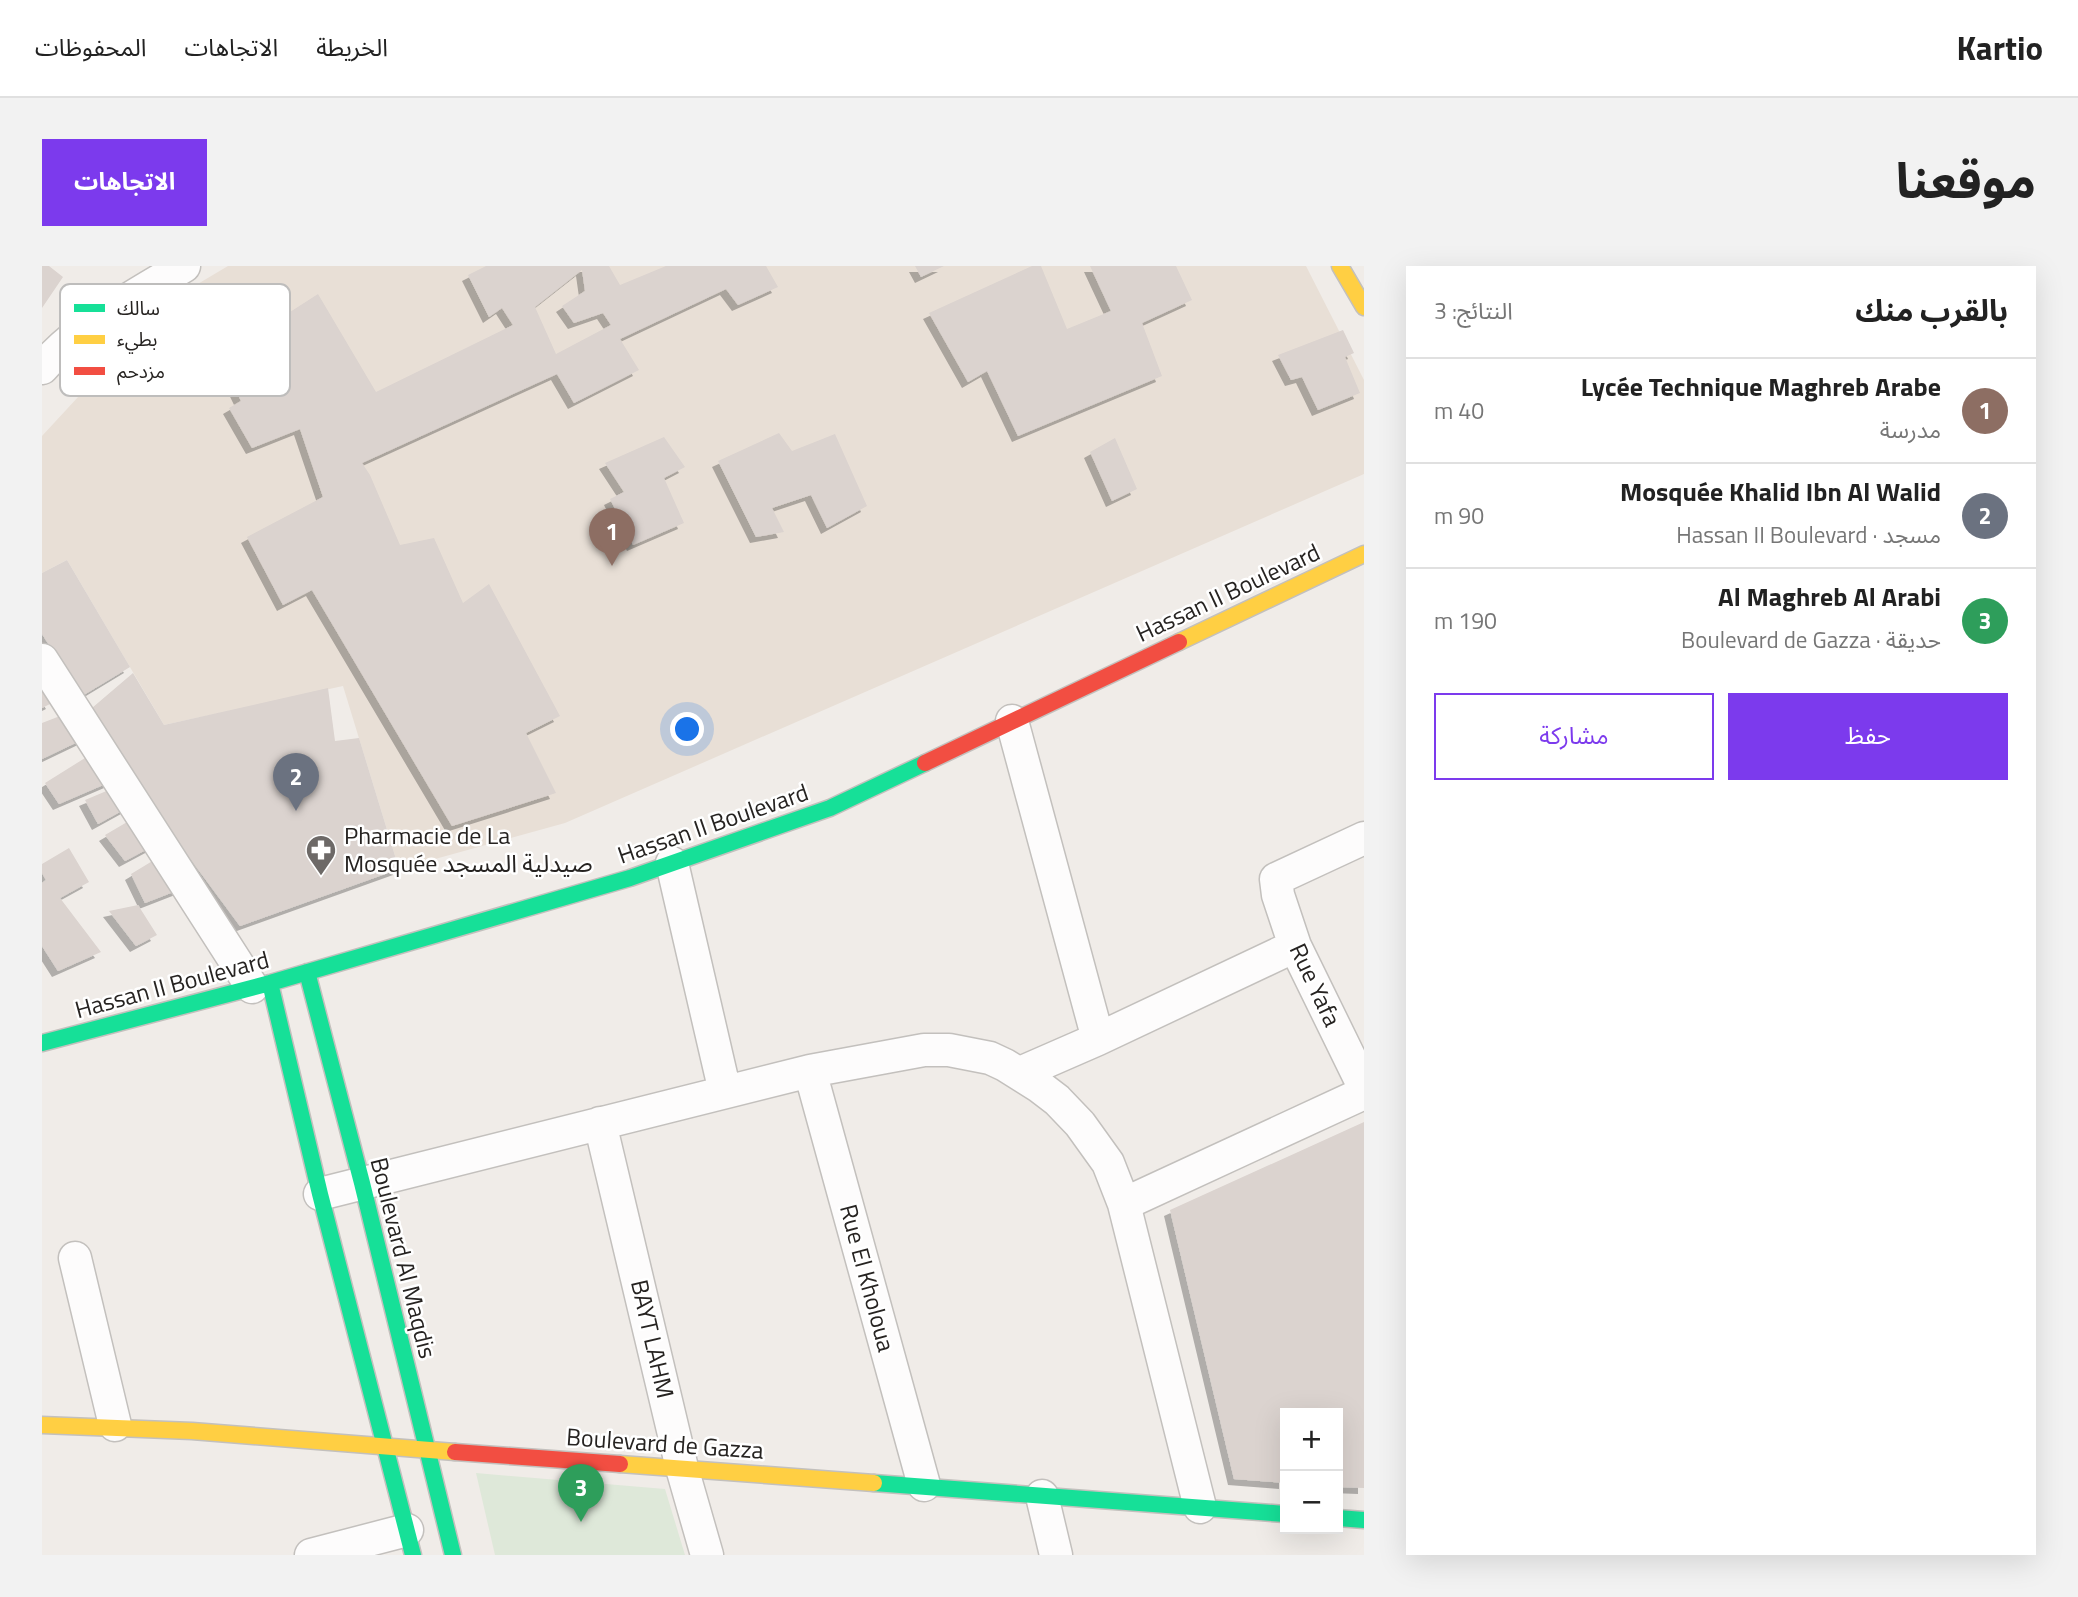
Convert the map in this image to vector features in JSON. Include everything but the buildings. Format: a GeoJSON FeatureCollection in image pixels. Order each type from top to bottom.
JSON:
{"type":"FeatureCollection","features":[{"type":"Feature","properties":{"kind":"main road"},"geometry":{"type":"LineString","coordinates":[[1340,266],[1364,307]]}},
{"type":"Feature","properties":{"kind":"main road","name":"Hassan II Boulevard"},"geometry":{"type":"LineString","coordinates":[[42,1043],[261,985],[631,878],[830,808],[1364,554]]}},
{"type":"Feature","properties":{"kind":"main road","name":"Boulevard Al Maqdis"},"geometry":{"type":"LineString","coordinates":[[307,972],[427,1450],[443,1548]]}},
{"type":"Feature","properties":{"kind":"main road"},"geometry":{"type":"LineString","coordinates":[[261,985],[320,1194],[410,1543]]}},
{"type":"Feature","properties":{"kind":"main road","name":"Boulevard de Gazza"},"geometry":{"type":"LineString","coordinates":[[42,1425],[115,1425],[386,1448],[924,1485],[1280,1514]]}},
{"type":"Feature","properties":{"kind":"main road"},"geometry":{"type":"LineString","coordinates":[[1343,1518],[1364,1520]]}},
{"type":"Feature","properties":{"kind":"street"},"geometry":{"type":"LineString","coordinates":[[154,284],[184,266]]}},
{"type":"Feature","properties":{"kind":"street"},"geometry":{"type":"LineString","coordinates":[[42,368],[60,349]]}},
{"type":"Feature","properties":{"kind":"street"},"geometry":{"type":"LineString","coordinates":[[42,660],[261,985]]}},
{"type":"Feature","properties":{"kind":"street"},"geometry":{"type":"LineString","coordinates":[[1012,721],[1098,1039]]}},
{"type":"Feature","properties":{"kind":"street","name":"Rue Yafa"},"geometry":{"type":"LineString","coordinates":[[1364,838],[1276,879],[1278,895],[1296,946],[1364,1087]]}},
{"type":"Feature","properties":{"kind":"street"},"geometry":{"type":"LineString","coordinates":[[672,863],[725,1092]]}},
{"type":"Feature","properties":{"kind":"street"},"geometry":{"type":"LineString","coordinates":[[1020,1073],[1296,946]]}},
{"type":"Feature","properties":{"kind":"street"},"geometry":{"type":"LineString","coordinates":[[320,1194],[810,1071],[924,1050],[949,1050],[990,1058],[1020,1073],[1057,1100],[1080,1124],[1108,1163],[1124,1204],[1200,1507]]}},
{"type":"Feature","properties":{"kind":"street","name":"Rue El Kholoua"},"geometry":{"type":"LineString","coordinates":[[810,1071],[924,1485]]}},
{"type":"Feature","properties":{"kind":"street"},"geometry":{"type":"LineString","coordinates":[[1124,1204],[1364,1093]]}},
{"type":"Feature","properties":{"kind":"street","name":"BAYT LAHM"},"geometry":{"type":"LineString","coordinates":[[600,1123],[682,1468],[707,1555]]}},
{"type":"Feature","properties":{"kind":"street"},"geometry":{"type":"LineString","coordinates":[[75,1258],[115,1425]]}},
{"type":"Feature","properties":{"kind":"street"},"geometry":{"type":"LineString","coordinates":[[1042,1496],[1056,1555]]}},
{"type":"Feature","properties":{"kind":"street"},"geometry":{"type":"LineString","coordinates":[[311,1555],[410,1543]]}},
{"type":"Feature","properties":{"kind":"shaded area"},"geometry":{"type":"Polygon","coordinates":[[[228,266],[1306,266],[1364,380],[1364,474],[565,823],[399,869],[343,686],[164,725],[67,560],[42,573],[42,436],[79,396],[290,396],[290,284],[198,284],[228,266]]]}},
{"type":"Feature","properties":{"kind":"green space"},"geometry":{"type":"Polygon","coordinates":[[[476,1473],[665,1489],[685,1555],[495,1555],[476,1473]]]}},
{"type":"Feature","properties":{"kind":"traffic: fast"},"geometry":{"type":"LineString","coordinates":[[42,1043],[270,983],[630,878],[830,808],[925,763]]}},
{"type":"Feature","properties":{"kind":"traffic: fast"},"geometry":{"type":"LineString","coordinates":[[307,972],[453,1555]]}},
{"type":"Feature","properties":{"kind":"traffic: fast"},"geometry":{"type":"LineString","coordinates":[[270,983],[320,1194],[413,1555]]}},
{"type":"Feature","properties":{"kind":"traffic: fast"},"geometry":{"type":"LineString","coordinates":[[874,1483],[1280,1514]]}},
{"type":"Feature","properties":{"kind":"traffic: fast"},"geometry":{"type":"LineString","coordinates":[[1343,1518],[1364,1520]]}},
{"type":"Feature","properties":{"kind":"traffic: slow"},"geometry":{"type":"LineString","coordinates":[[1340,266],[1364,307]]}},
{"type":"Feature","properties":{"kind":"traffic: slow"},"geometry":{"type":"LineString","coordinates":[[1179,642],[1364,554]]}},
{"type":"Feature","properties":{"kind":"traffic: slow"},"geometry":{"type":"LineString","coordinates":[[42,1425],[192,1431],[455,1452]]}},
{"type":"Feature","properties":{"kind":"traffic: slow"},"geometry":{"type":"LineString","coordinates":[[620,1464],[874,1483]]}},
{"type":"Feature","properties":{"kind":"traffic: jam"},"geometry":{"type":"LineString","coordinates":[[925,763],[1179,642]]}},
{"type":"Feature","properties":{"kind":"traffic: jam"},"geometry":{"type":"LineString","coordinates":[[455,1452],[620,1464]]}},
{"type":"Feature","properties":{"kind":"place","name":"Lycée Technique Maghreb Arabe"},"geometry":{"type":"Point","coordinates":[612,566]}},
{"type":"Feature","properties":{"kind":"place","name":"Mosquée Khalid Ibn Al Walid"},"geometry":{"type":"Point","coordinates":[296,811]}},
{"type":"Feature","properties":{"kind":"place","name":"Pharmacie de La Mosquée صيدلية المسجد"},"geometry":{"type":"Point","coordinates":[321,877]}},
{"type":"Feature","properties":{"kind":"place","name":"Al Maghreb Al Arabi"},"geometry":{"type":"Point","coordinates":[581,1522]}}]}
